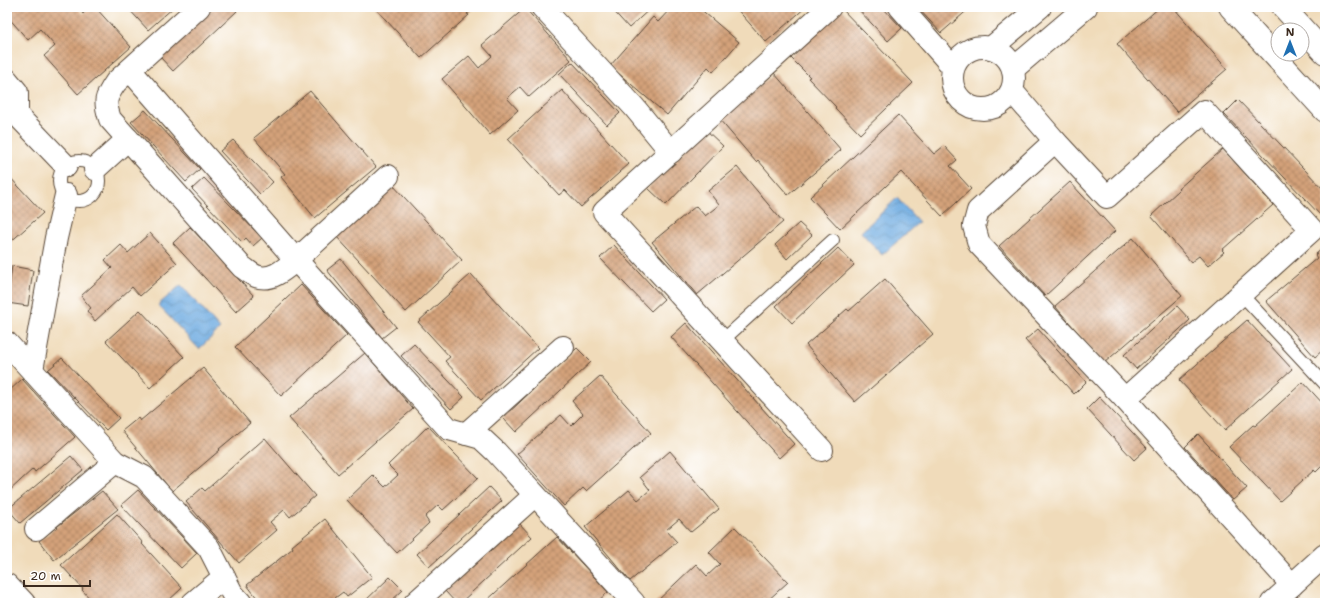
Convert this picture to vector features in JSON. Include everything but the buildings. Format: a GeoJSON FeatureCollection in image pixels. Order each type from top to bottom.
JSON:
{"type":"FeatureCollection","features":[{"type":"Feature","properties":{"kind":"street"},"geometry":{"type":"LineString","coordinates":[[199,7],[116,82],[108,94],[106,106],[110,120],[242,267],[256,276],[269,277],[280,273],[388,176]]}},
{"type":"Feature","properties":{"kind":"street"},"geometry":{"type":"LineString","coordinates":[[542,7],[634,107],[671,152]]}},
{"type":"Feature","properties":{"kind":"street"},"geometry":{"type":"LineString","coordinates":[[822,450],[604,212],[830,7]]}},
{"type":"Feature","properties":{"kind":"street"},"geometry":{"type":"LineString","coordinates":[[900,7],[953,67]]}},
{"type":"Feature","properties":{"kind":"street"},"geometry":{"type":"LineString","coordinates":[[991,48],[1040,7]]}},
{"type":"Feature","properties":{"kind":"street"},"geometry":{"type":"LineString","coordinates":[[1013,69],[1086,7]]}},
{"type":"Feature","properties":{"kind":"street"},"geometry":{"type":"LineString","coordinates":[[1230,7],[1325,111]]}},
{"type":"Feature","properties":{"kind":"street"},"geometry":{"type":"LineString","coordinates":[[1283,7],[1325,53]]}},
{"type":"Feature","properties":{"kind":"street"},"geometry":{"type":"LineString","coordinates":[[982,46],[991,48],[999,50],[1005,55],[1013,69],[1014,76],[1012,91],[999,105],[980,109],[971,107],[962,102],[956,95],[952,86],[951,76],[953,67],[964,52],[982,46]]}},
{"type":"Feature","properties":{"kind":"street"},"geometry":{"type":"LineString","coordinates":[[130,70],[296,260],[449,429],[480,438],[496,452],[634,603]]}},
{"type":"Feature","properties":{"kind":"street"},"geometry":{"type":"LineString","coordinates":[[7,80],[17,92],[12,114],[66,166]]}},
{"type":"Feature","properties":{"kind":"street"},"geometry":{"type":"LineString","coordinates":[[1012,91],[1055,141],[1107,197],[1204,111],[1312,230],[1125,399]]}},
{"type":"Feature","properties":{"kind":"street"},"geometry":{"type":"LineString","coordinates":[[95,169],[128,139]]}},
{"type":"Feature","properties":{"kind":"street"},"geometry":{"type":"LineString","coordinates":[[1055,141],[978,210],[974,226],[979,244],[1125,399],[1292,585]]}},
{"type":"Feature","properties":{"kind":"street"},"geometry":{"type":"LineString","coordinates":[[32,370],[56,238],[66,195]]}},
{"type":"Feature","properties":{"kind":"street"},"geometry":{"type":"LineString","coordinates":[[7,343],[115,462],[144,477],[209,548],[232,593],[241,603]]}},
{"type":"Feature","properties":{"kind":"street"},"geometry":{"type":"LineString","coordinates":[[466,434],[563,347]]}},
{"type":"Feature","properties":{"kind":"street"},"geometry":{"type":"LineString","coordinates":[[36,529],[115,462]]}},
{"type":"Feature","properties":{"kind":"street"},"geometry":{"type":"LineString","coordinates":[[415,603],[535,495]]}},
{"type":"Feature","properties":{"kind":"street"},"geometry":{"type":"LineString","coordinates":[[1272,603],[1325,555]]}},
{"type":"Feature","properties":{"kind":"street"},"geometry":{"type":"LineString","coordinates":[[193,603],[224,577]]}},
{"type":"Feature","properties":{"kind":"street"},"geometry":{"type":"LineString","coordinates":[[7,585],[24,603]]}},
{"type":"Feature","properties":{"kind":"lane"},"geometry":{"type":"LineString","coordinates":[[78,161],[85,162],[95,169],[99,182],[94,194],[83,200],[77,201],[66,195],[60,184],[60,178],[66,166],[78,161]]}},
{"type":"Feature","properties":{"kind":"lane"},"geometry":{"type":"LineString","coordinates":[[722,341],[833,240]]}},
{"type":"Feature","properties":{"kind":"lane"},"geometry":{"type":"LineString","coordinates":[[1241,294],[1325,384]]}},
{"type":"Feature","properties":{"kind":"water"},"geometry":{"type":"Polygon","coordinates":[[[897,198],[919,222],[882,255],[861,232],[897,198]]]}},
{"type":"Feature","properties":{"kind":"water"},"geometry":{"type":"Polygon","coordinates":[[[181,285],[220,329],[199,349],[158,305],[181,285]]]}}]}
